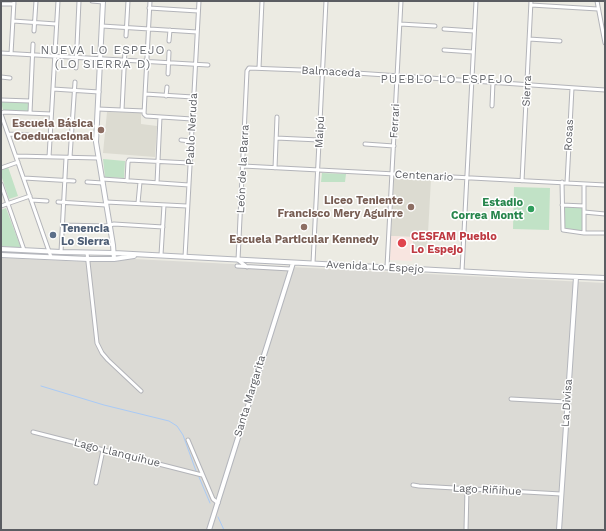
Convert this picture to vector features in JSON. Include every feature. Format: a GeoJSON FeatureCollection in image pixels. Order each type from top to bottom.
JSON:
{"type":"FeatureCollection","features":[{"type":"Feature","properties":{"kind":"main road"},"geometry":{"type":"LineString","coordinates":[[103,1],[96,138],[114,259]]}},
{"type":"Feature","properties":{"kind":"main road"},"geometry":{"type":"LineString","coordinates":[[3,249],[3,255]]}},
{"type":"Feature","properties":{"kind":"main road","name":"Avenida Lo Espejo"},"geometry":{"type":"LineString","coordinates":[[3,249],[161,255],[605,278]]}},
{"type":"Feature","properties":{"kind":"main road","name":"Avenida Lo Espejo"},"geometry":{"type":"LineString","coordinates":[[3,255],[51,258],[114,259],[145,255]]}},
{"type":"Feature","properties":{"kind":"main road","name":"Santa Margarita"},"geometry":{"type":"LineString","coordinates":[[209,530],[293,263]]}},
{"type":"Feature","properties":{"kind":"main road","name":"La Divisa"},"geometry":{"type":"LineString","coordinates":[[559,530],[576,277]]}},
{"type":"Feature","properties":{"kind":"street"},"geometry":{"type":"LineString","coordinates":[[34,31],[36,1]]}},
{"type":"Feature","properties":{"kind":"street"},"geometry":{"type":"LineString","coordinates":[[49,158],[58,1]]}},
{"type":"Feature","properties":{"kind":"street"},"geometry":{"type":"LineString","coordinates":[[76,68],[79,1]]}},
{"type":"Feature","properties":{"kind":"street"},"geometry":{"type":"LineString","coordinates":[[92,1],[103,1]]}},
{"type":"Feature","properties":{"kind":"street"},"geometry":{"type":"LineString","coordinates":[[126,36],[128,1]]}},
{"type":"Feature","properties":{"kind":"street"},"geometry":{"type":"LineString","coordinates":[[144,114],[150,1]]}},
{"type":"Feature","properties":{"kind":"street","name":"Pablo Neruda"},"geometry":{"type":"LineString","coordinates":[[185,257],[198,1]]}},
{"type":"Feature","properties":{"kind":"street"},"geometry":{"type":"LineString","coordinates":[[259,68],[262,1]]}},
{"type":"Feature","properties":{"kind":"street","name":"Maipú"},"geometry":{"type":"LineString","coordinates":[[312,263],[326,1]]}},
{"type":"Feature","properties":{"kind":"street","name":"Ferrari"},"geometry":{"type":"LineString","coordinates":[[387,267],[401,1]]}},
{"type":"Feature","properties":{"kind":"street"},"geometry":{"type":"LineString","coordinates":[[462,271],[476,1]]}},
{"type":"Feature","properties":{"kind":"street","name":"Sierra"},"geometry":{"type":"LineString","coordinates":[[522,180],[531,1]]}},
{"type":"Feature","properties":{"kind":"street"},"geometry":{"type":"LineString","coordinates":[[597,1],[605,43]]}},
{"type":"Feature","properties":{"kind":"street"},"geometry":{"type":"LineString","coordinates":[[1,4],[14,3],[11,54]]}},
{"type":"Feature","properties":{"kind":"street"},"geometry":{"type":"LineString","coordinates":[[531,6],[598,9]]}},
{"type":"Feature","properties":{"kind":"street"},"geometry":{"type":"LineString","coordinates":[[149,8],[198,10]]}},
{"type":"Feature","properties":{"kind":"street"},"geometry":{"type":"LineString","coordinates":[[13,21],[56,24]]}},
{"type":"Feature","properties":{"kind":"street"},"geometry":{"type":"LineString","coordinates":[[400,24],[435,26]]}},
{"type":"Feature","properties":{"kind":"street"},"geometry":{"type":"LineString","coordinates":[[102,26],[197,32]]}},
{"type":"Feature","properties":{"kind":"street"},"geometry":{"type":"LineString","coordinates":[[444,29],[474,31]]}},
{"type":"Feature","properties":{"kind":"street"},"geometry":{"type":"LineString","coordinates":[[169,41],[170,30]]}},
{"type":"Feature","properties":{"kind":"street"},"geometry":{"type":"LineString","coordinates":[[529,39],[560,41]]}},
{"type":"Feature","properties":{"kind":"street"},"geometry":{"type":"LineString","coordinates":[[30,113],[33,44]]}},
{"type":"Feature","properties":{"kind":"street"},"geometry":{"type":"LineString","coordinates":[[122,110],[125,50]]}},
{"type":"Feature","properties":{"kind":"street"},"geometry":{"type":"LineString","coordinates":[[444,50],[473,52]]}},
{"type":"Feature","properties":{"kind":"street"},"geometry":{"type":"LineString","coordinates":[[168,74],[169,52]]}},
{"type":"Feature","properties":{"kind":"street"},"geometry":{"type":"LineString","coordinates":[[1,53],[208,65]]}},
{"type":"Feature","properties":{"kind":"street","name":"Balmaceda"},"geometry":{"type":"LineString","coordinates":[[249,68],[323,71],[605,90]]}},
{"type":"Feature","properties":{"kind":"street","name":"León de la Barra"},"geometry":{"type":"LineString","coordinates":[[238,260],[247,71],[249,68]]}},
{"type":"Feature","properties":{"kind":"street"},"geometry":{"type":"LineString","coordinates":[[1,77],[10,78]]}},
{"type":"Feature","properties":{"kind":"street"},"geometry":{"type":"LineString","coordinates":[[70,157],[75,82]]}},
{"type":"Feature","properties":{"kind":"street"},"geometry":{"type":"LineString","coordinates":[[492,106],[493,82]]}},
{"type":"Feature","properties":{"kind":"street"},"geometry":{"type":"LineString","coordinates":[[166,96],[167,87]]}},
{"type":"Feature","properties":{"kind":"street","name":"Rosas"},"geometry":{"type":"LineString","coordinates":[[567,183],[572,88]]}},
{"type":"Feature","properties":{"kind":"street"},"geometry":{"type":"LineString","coordinates":[[53,89],[99,92]]}},
{"type":"Feature","properties":{"kind":"street"},"geometry":{"type":"LineString","coordinates":[[145,94],[193,97]]}},
{"type":"Feature","properties":{"kind":"street"},"geometry":{"type":"LineString","coordinates":[[1,100],[30,101]]}},
{"type":"Feature","properties":{"kind":"street"},"geometry":{"type":"LineString","coordinates":[[98,109],[122,110],[160,117],[192,119]]}},
{"type":"Feature","properties":{"kind":"street"},"geometry":{"type":"LineString","coordinates":[[51,114],[1,113],[51,258]]}},
{"type":"Feature","properties":{"kind":"street"},"geometry":{"type":"LineString","coordinates":[[157,183],[160,117]]}},
{"type":"Feature","properties":{"kind":"street"},"geometry":{"type":"LineString","coordinates":[[275,168],[277,117]]}},
{"type":"Feature","properties":{"kind":"street"},"geometry":{"type":"LineString","coordinates":[[8,134],[28,135]]}},
{"type":"Feature","properties":{"kind":"street"},"geometry":{"type":"LineString","coordinates":[[43,136],[72,138]]}},
{"type":"Feature","properties":{"kind":"street"},"geometry":{"type":"LineString","coordinates":[[276,138],[319,140]]}},
{"type":"Feature","properties":{"kind":"street"},"geometry":{"type":"LineString","coordinates":[[181,140],[191,141]]}},
{"type":"Feature","properties":{"kind":"street","name":"Ferrari"},"geometry":{"type":"LineString","coordinates":[[365,144],[394,146]]}},
{"type":"Feature","properties":{"kind":"street"},"geometry":{"type":"LineString","coordinates":[[16,156],[98,158]]}},
{"type":"Feature","properties":{"kind":"street"},"geometry":{"type":"LineString","coordinates":[[61,252],[66,158]]}},
{"type":"Feature","properties":{"kind":"street"},"geometry":{"type":"LineString","coordinates":[[127,181],[129,160],[190,163]]}},
{"type":"Feature","properties":{"kind":"street"},"geometry":{"type":"LineString","coordinates":[[1,168],[18,162]]}},
{"type":"Feature","properties":{"kind":"street","name":"Centenario"},"geometry":{"type":"LineString","coordinates":[[243,166],[605,185]]}},
{"type":"Feature","properties":{"kind":"street"},"geometry":{"type":"LineString","coordinates":[[24,178],[74,181]]}},
{"type":"Feature","properties":{"kind":"street"},"geometry":{"type":"LineString","coordinates":[[87,182],[127,181],[189,185]]}},
{"type":"Feature","properties":{"kind":"street"},"geometry":{"type":"LineString","coordinates":[[138,203],[140,182]]}},
{"type":"Feature","properties":{"kind":"street"},"geometry":{"type":"LineString","coordinates":[[562,182],[563,230],[584,233],[605,233]]}},
{"type":"Feature","properties":{"kind":"street"},"geometry":{"type":"LineString","coordinates":[[584,184],[584,233]]}},
{"type":"Feature","properties":{"kind":"street"},"geometry":{"type":"LineString","coordinates":[[1,185],[24,250]]}},
{"type":"Feature","properties":{"kind":"street"},"geometry":{"type":"LineString","coordinates":[[1,206],[30,196]]}},
{"type":"Feature","properties":{"kind":"street"},"geometry":{"type":"LineString","coordinates":[[31,200],[47,201]]}},
{"type":"Feature","properties":{"kind":"street"},"geometry":{"type":"LineString","coordinates":[[58,202],[138,203],[188,206]]}},
{"type":"Feature","properties":{"kind":"street"},"geometry":{"type":"LineString","coordinates":[[161,255],[164,205]]}},
{"type":"Feature","properties":{"kind":"street"},"geometry":{"type":"LineString","coordinates":[[562,205],[584,206]]}},
{"type":"Feature","properties":{"kind":"street"},"geometry":{"type":"LineString","coordinates":[[584,212],[605,214]]}},
{"type":"Feature","properties":{"kind":"street"},"geometry":{"type":"LineString","coordinates":[[62,225],[106,226],[114,224],[163,227]]}},
{"type":"Feature","properties":{"kind":"street"},"geometry":{"type":"LineString","coordinates":[[87,253],[97,343],[102,353],[108,360],[142,391]]}},
{"type":"Feature","properties":{"kind":"street"},"geometry":{"type":"LineString","coordinates":[[238,260],[247,266]]}},
{"type":"Feature","properties":{"kind":"street"},"geometry":{"type":"LineString","coordinates":[[237,266],[290,270]]}},
{"type":"Feature","properties":{"kind":"street"},"geometry":{"type":"LineString","coordinates":[[512,399],[567,402]]}},
{"type":"Feature","properties":{"kind":"street","name":"Lago Llanquihue"},"geometry":{"type":"LineString","coordinates":[[33,432],[202,475]]}},
{"type":"Feature","properties":{"kind":"street"},"geometry":{"type":"LineString","coordinates":[[188,440],[213,499],[218,503]]}},
{"type":"Feature","properties":{"kind":"street"},"geometry":{"type":"LineString","coordinates":[[96,483],[103,450]]}},
{"type":"Feature","properties":{"kind":"street","name":"Lago Riñihue"},"geometry":{"type":"LineString","coordinates":[[413,485],[561,494]]}},
{"type":"Feature","properties":{"kind":"street"},"geometry":{"type":"LineString","coordinates":[[466,530],[467,489]]}},
{"type":"Feature","properties":{"kind":"shaded area"},"geometry":{"type":"Polygon","coordinates":[[[107,112],[141,113],[141,124],[157,126],[155,157],[103,153],[107,112]]]}},
{"type":"Feature","properties":{"kind":"shaded area","name":"Liceo Teniente Francisco Mery Aguirre"},"geometry":{"type":"Polygon","coordinates":[[[396,177],[431,179],[427,251],[413,250],[413,237],[391,236],[394,179],[396,177]]]}},
{"type":"Feature","properties":{"kind":"shaded area","name":"CESFAM Pueblo Lo Espejo"},"geometry":{"type":"Polygon","coordinates":[[[391,236],[413,237],[412,261],[390,260],[391,236]]]}},
{"type":"Feature","properties":{"kind":"shaded area"},"geometry":{"type":"Polygon","coordinates":[[[1,258],[87,262],[134,259],[605,283],[605,530],[2,530],[1,258]]]}},
{"type":"Feature","properties":{"kind":"green space"},"geometry":{"type":"Polygon","coordinates":[[[1,102],[29,102],[28,112],[3,110],[1,102]]]}},
{"type":"Feature","properties":{"kind":"green space"},"geometry":{"type":"Polygon","coordinates":[[[103,159],[125,161],[124,178],[105,177],[103,159]]]}},
{"type":"Feature","properties":{"kind":"green space"},"geometry":{"type":"Polygon","coordinates":[[[8,167],[18,196],[9,199],[1,175],[1,170],[8,167]]]}},
{"type":"Feature","properties":{"kind":"green space"},"geometry":{"type":"Polygon","coordinates":[[[322,173],[346,174],[345,182],[321,182],[322,173]]]}},
{"type":"Feature","properties":{"kind":"green space","name":"Estadio Correa Montt"},"geometry":{"type":"Polygon","coordinates":[[[514,187],[550,188],[549,230],[513,229],[514,187]]]}},
{"type":"Feature","properties":{"kind":"green space"},"geometry":{"type":"Polygon","coordinates":[[[564,206],[582,207],[583,231],[565,229],[563,227],[564,206]]]}},
{"type":"Feature","properties":{"kind":"green space"},"geometry":{"type":"Polygon","coordinates":[[[6,208],[21,248],[1,246],[1,210],[6,208]]]}},
{"type":"Feature","properties":{"kind":"waterway"},"geometry":{"type":"LineString","coordinates":[[41,386],[104,405],[169,421],[177,426],[183,435],[196,471]]}},
{"type":"Feature","properties":{"kind":"waterway"},"geometry":{"type":"LineString","coordinates":[[199,477],[210,503]]}},
{"type":"Feature","properties":{"kind":"waterway"},"geometry":{"type":"LineString","coordinates":[[218,517],[224,530]]}},
{"type":"Feature","properties":{"kind":"place","name":"Escuela Básica Coeducacional"},"geometry":{"type":"Point","coordinates":[101,130]}},
{"type":"Feature","properties":{"kind":"place","name":"Liceo Teniente Francisco Mery Aguirre"},"geometry":{"type":"Point","coordinates":[411,207]}},
{"type":"Feature","properties":{"kind":"place","name":"Estadio Correa Montt"},"geometry":{"type":"Point","coordinates":[531,209]}},
{"type":"Feature","properties":{"kind":"place","name":"Escuela Particular Kennedy"},"geometry":{"type":"Point","coordinates":[304,227]}},
{"type":"Feature","properties":{"kind":"place","name":"Tenencia Lo Sierra"},"geometry":{"type":"Point","coordinates":[53,235]}},
{"type":"Feature","properties":{"kind":"place","name":"CESFAM Pueblo Lo Espejo"},"geometry":{"type":"Point","coordinates":[402,243]}},
{"type":"Feature","properties":{"kind":"district","name":"NUEVA LO ESPEJO (LO SIERRA D)"},"geometry":{"type":"Point","coordinates":[103,57]}},
{"type":"Feature","properties":{"kind":"district","name":"PUEBLO LO ESPEJO"},"geometry":{"type":"Point","coordinates":[447,79]}}]}
